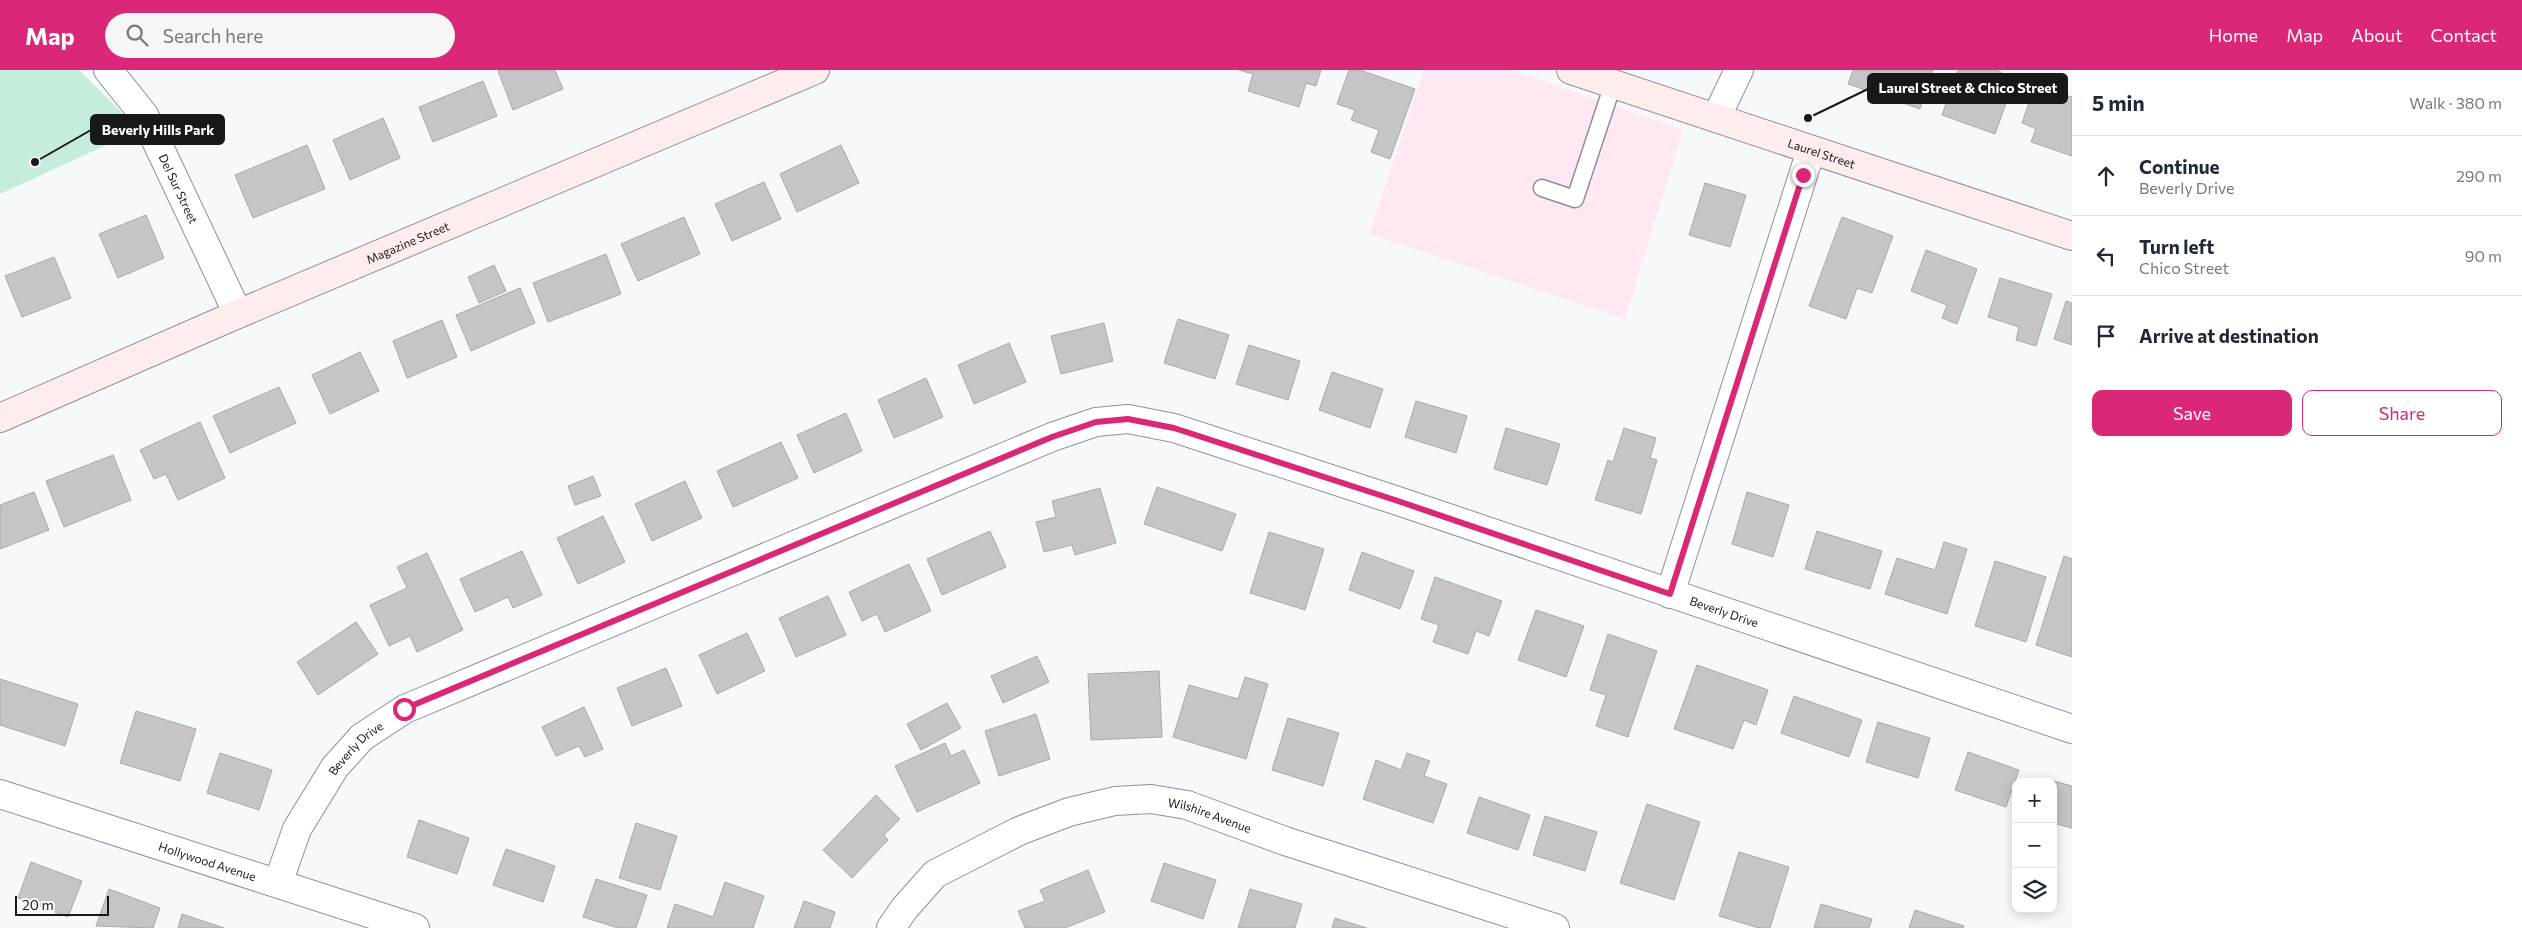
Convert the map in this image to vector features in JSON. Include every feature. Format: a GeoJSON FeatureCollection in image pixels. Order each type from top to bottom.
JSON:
{"type":"FeatureCollection","features":[{"type":"Feature","properties":{"kind":"street","name":"Del Sur Street"},"geometry":{"type":"LineString","coordinates":[[108,70],[144,115],[238,314]]}},
{"type":"Feature","properties":{"kind":"street","name":"Magazine Street"},"geometry":{"type":"LineString","coordinates":[[0,418],[238,314],[815,70]]}},
{"type":"Feature","properties":{"kind":"street","name":"Laurel Street"},"geometry":{"type":"LineString","coordinates":[[1571,70],[2072,236]]}},
{"type":"Feature","properties":{"kind":"street"},"geometry":{"type":"LineString","coordinates":[[1716,118],[1739,70]]}},
{"type":"Feature","properties":{"kind":"street"},"geometry":{"type":"LineString","coordinates":[[1670,594],[1811,150]]}},
{"type":"Feature","properties":{"kind":"street","name":"Beverly Drive"},"geometry":{"type":"LineString","coordinates":[[278,883],[297,829],[335,767],[362,737],[404,709],[1052,437],[1096,422],[1128,419],[1174,428],[1398,501],[2072,729]]}},
{"type":"Feature","properties":{"kind":"street","name":"Hollywood Avenue"},"geometry":{"type":"LineString","coordinates":[[0,794],[414,928]]}},
{"type":"Feature","properties":{"kind":"street","name":"Wilshire Avenue"},"geometry":{"type":"LineString","coordinates":[[892,928],[904,909],[935,874],[1019,831],[1069,812],[1116,801],[1151,799],[1186,805],[1285,840],[1555,928]]}},
{"type":"Feature","properties":{"kind":"lane"},"geometry":{"type":"LineString","coordinates":[[1542,188],[1575,199],[1613,84]]}},
{"type":"Feature","properties":{"kind":"shaded area"},"geometry":{"type":"Polygon","coordinates":[[[1424,70],[1512,70],[1683,130],[1625,319],[1369,234],[1424,70]]]}},
{"type":"Feature","properties":{"kind":"green space"},"geometry":{"type":"Polygon","coordinates":[[[0,70],[79,70],[139,130],[0,194],[0,70]]]}},
{"type":"Feature","properties":{"kind":"building"},"geometry":{"type":"Polygon","coordinates":[[[555,70],[563,89],[513,110],[498,71],[555,70]]]}},
{"type":"Feature","properties":{"kind":"building"},"geometry":{"type":"Polygon","coordinates":[[[1239,70],[1321,70],[1316,86],[1306,83],[1299,107],[1248,91],[1253,74],[1239,70]]]}},
{"type":"Feature","properties":{"kind":"building"},"geometry":{"type":"Polygon","coordinates":[[[1349,70],[1360,70],[1415,89],[1390,159],[1371,152],[1379,130],[1351,120],[1355,110],[1337,104],[1349,70]]]}},
{"type":"Feature","properties":{"kind":"building"},"geometry":{"type":"Polygon","coordinates":[[[1853,70],[1933,70],[1920,109],[1848,84],[1853,70]]]}},
{"type":"Feature","properties":{"kind":"building"},"geometry":{"type":"Polygon","coordinates":[[[1958,70],[1995,70],[2001,72],[1995,90],[2009,95],[1995,134],[1942,115],[1958,70]]]}},
{"type":"Feature","properties":{"kind":"building"},"geometry":{"type":"Polygon","coordinates":[[[483,81],[497,116],[433,142],[419,107],[483,81]]]}},
{"type":"Feature","properties":{"kind":"building"},"geometry":{"type":"Polygon","coordinates":[[[2035,85],[2072,97],[2072,156],[2031,142],[2036,129],[2022,123],[2035,85]]]}},
{"type":"Feature","properties":{"kind":"building"},"geometry":{"type":"Polygon","coordinates":[[[383,118],[400,158],[350,180],[333,140],[383,118]]]}},
{"type":"Feature","properties":{"kind":"building"},"geometry":{"type":"Polygon","coordinates":[[[307,145],[325,189],[253,218],[235,175],[307,145]]]}},
{"type":"Feature","properties":{"kind":"building"},"geometry":{"type":"Polygon","coordinates":[[[841,145],[859,183],[797,212],[780,174],[841,145]]]}},
{"type":"Feature","properties":{"kind":"building"},"geometry":{"type":"Polygon","coordinates":[[[764,182],[781,219],[732,241],[715,204],[764,182]]]}},
{"type":"Feature","properties":{"kind":"building"},"geometry":{"type":"Polygon","coordinates":[[[1705,183],[1746,195],[1730,247],[1689,235],[1705,183]]]}},
{"type":"Feature","properties":{"kind":"building"},"geometry":{"type":"Polygon","coordinates":[[[146,215],[164,258],[118,278],[99,234],[146,215]]]}},
{"type":"Feature","properties":{"kind":"building"},"geometry":{"type":"Polygon","coordinates":[[[684,217],[700,254],[638,281],[621,244],[684,217]]]}},
{"type":"Feature","properties":{"kind":"building"},"geometry":{"type":"Polygon","coordinates":[[[1842,217],[1893,236],[1872,293],[1857,288],[1846,319],[1809,306],[1842,217]]]}},
{"type":"Feature","properties":{"kind":"building"},"geometry":{"type":"Polygon","coordinates":[[[1926,250],[1977,269],[1957,324],[1942,318],[1947,305],[1911,291],[1926,250]]]}},
{"type":"Feature","properties":{"kind":"building"},"geometry":{"type":"Polygon","coordinates":[[[606,254],[621,294],[548,322],[533,283],[606,254]]]}},
{"type":"Feature","properties":{"kind":"building"},"geometry":{"type":"Polygon","coordinates":[[[54,257],[71,298],[22,317],[5,276],[54,257]]]}},
{"type":"Feature","properties":{"kind":"building"},"geometry":{"type":"Polygon","coordinates":[[[494,265],[506,291],[479,303],[468,277],[494,265]]]}},
{"type":"Feature","properties":{"kind":"building"},"geometry":{"type":"Polygon","coordinates":[[[2000,278],[2052,294],[2036,346],[2016,340],[2019,327],[1988,317],[2000,278]]]}},
{"type":"Feature","properties":{"kind":"building"},"geometry":{"type":"Polygon","coordinates":[[[520,288],[535,323],[471,351],[456,315],[520,288]]]}},
{"type":"Feature","properties":{"kind":"building"},"geometry":{"type":"Polygon","coordinates":[[[2066,301],[2072,303],[2072,345],[2054,339],[2066,301]]]}},
{"type":"Feature","properties":{"kind":"building"},"geometry":{"type":"Polygon","coordinates":[[[1178,319],[1229,335],[1215,379],[1164,363],[1178,319]]]}},
{"type":"Feature","properties":{"kind":"building"},"geometry":{"type":"Polygon","coordinates":[[[442,320],[457,357],[407,378],[393,341],[442,320]]]}},
{"type":"Feature","properties":{"kind":"building"},"geometry":{"type":"Polygon","coordinates":[[[1104,323],[1113,361],[1061,374],[1051,336],[1104,323]]]}},
{"type":"Feature","properties":{"kind":"building"},"geometry":{"type":"Polygon","coordinates":[[[1009,343],[1026,382],[974,404],[958,365],[1009,343]]]}},
{"type":"Feature","properties":{"kind":"building"},"geometry":{"type":"Polygon","coordinates":[[[1249,345],[1300,361],[1288,400],[1236,384],[1249,345]]]}},
{"type":"Feature","properties":{"kind":"building"},"geometry":{"type":"Polygon","coordinates":[[[360,352],[379,391],[330,414],[312,375],[360,352]]]}},
{"type":"Feature","properties":{"kind":"building"},"geometry":{"type":"Polygon","coordinates":[[[1332,372],[1383,389],[1370,428],[1319,410],[1332,372]]]}},
{"type":"Feature","properties":{"kind":"building"},"geometry":{"type":"Polygon","coordinates":[[[926,378],[943,417],[894,438],[878,400],[926,378]]]}},
{"type":"Feature","properties":{"kind":"building"},"geometry":{"type":"Polygon","coordinates":[[[279,387],[296,423],[230,453],[213,416],[279,387]]]}},
{"type":"Feature","properties":{"kind":"building"},"geometry":{"type":"Polygon","coordinates":[[[1416,401],[1467,416],[1456,453],[1405,437],[1416,401]]]}},
{"type":"Feature","properties":{"kind":"building"},"geometry":{"type":"Polygon","coordinates":[[[846,413],[862,451],[814,473],[797,435],[846,413]]]}},
{"type":"Feature","properties":{"kind":"building"},"geometry":{"type":"Polygon","coordinates":[[[200,422],[225,478],[178,500],[166,474],[154,479],[140,450],[200,422]]]}},
{"type":"Feature","properties":{"kind":"building"},"geometry":{"type":"Polygon","coordinates":[[[1506,428],[1560,444],[1547,485],[1494,469],[1506,428]]]}},
{"type":"Feature","properties":{"kind":"building"},"geometry":{"type":"Polygon","coordinates":[[[1624,428],[1656,438],[1650,458],[1657,460],[1641,514],[1595,500],[1608,460],[1613,462],[1624,428]]]}},
{"type":"Feature","properties":{"kind":"building"},"geometry":{"type":"Polygon","coordinates":[[[781,442],[798,478],[733,507],[717,471],[781,442]]]}},
{"type":"Feature","properties":{"kind":"building"},"geometry":{"type":"Polygon","coordinates":[[[113,455],[131,500],[64,527],[46,481],[113,455]]]}},
{"type":"Feature","properties":{"kind":"building"},"geometry":{"type":"Polygon","coordinates":[[[593,476],[601,496],[575,505],[568,486],[593,476]]]}},
{"type":"Feature","properties":{"kind":"building"},"geometry":{"type":"Polygon","coordinates":[[[685,481],[702,518],[652,541],[635,504],[685,481]]]}},
{"type":"Feature","properties":{"kind":"building"},"geometry":{"type":"Polygon","coordinates":[[[1157,487],[1236,514],[1222,551],[1144,524],[1157,487]]]}},
{"type":"Feature","properties":{"kind":"building"},"geometry":{"type":"Polygon","coordinates":[[[1100,488],[1116,543],[1075,555],[1072,545],[1044,552],[1036,522],[1056,517],[1052,501],[1100,488]]]}},
{"type":"Feature","properties":{"kind":"building"},"geometry":{"type":"Polygon","coordinates":[[[34,492],[49,530],[0,549],[0,505],[34,492]]]}},
{"type":"Feature","properties":{"kind":"building"},"geometry":{"type":"Polygon","coordinates":[[[1747,492],[1789,505],[1773,557],[1732,544],[1747,492]]]}},
{"type":"Feature","properties":{"kind":"building"},"geometry":{"type":"Polygon","coordinates":[[[603,516],[625,562],[578,584],[557,538],[603,516]]]}},
{"type":"Feature","properties":{"kind":"building"},"geometry":{"type":"Polygon","coordinates":[[[990,531],[1006,567],[942,595],[927,559],[990,531]]]}},
{"type":"Feature","properties":{"kind":"building"},"geometry":{"type":"Polygon","coordinates":[[[1817,531],[1882,551],[1870,589],[1805,569],[1817,531]]]}},
{"type":"Feature","properties":{"kind":"building"},"geometry":{"type":"Polygon","coordinates":[[[1269,532],[1324,549],[1305,610],[1250,593],[1269,532]]]}},
{"type":"Feature","properties":{"kind":"building"},"geometry":{"type":"Polygon","coordinates":[[[1944,542],[1967,549],[1947,614],[1885,594],[1897,558],[1935,570],[1944,542]]]}},
{"type":"Feature","properties":{"kind":"building"},"geometry":{"type":"Polygon","coordinates":[[[522,551],[542,595],[513,608],[508,597],[475,612],[460,579],[522,551]]]}},
{"type":"Feature","properties":{"kind":"building"},"geometry":{"type":"Polygon","coordinates":[[[1362,552],[1414,571],[1400,609],[1349,590],[1362,552]]]}},
{"type":"Feature","properties":{"kind":"building"},"geometry":{"type":"Polygon","coordinates":[[[427,553],[463,630],[417,652],[410,636],[389,646],[370,605],[407,588],[397,567],[427,553]]]}},
{"type":"Feature","properties":{"kind":"building"},"geometry":{"type":"Polygon","coordinates":[[[2064,556],[2072,559],[2072,657],[2036,645],[2064,556]]]}},
{"type":"Feature","properties":{"kind":"building"},"geometry":{"type":"Polygon","coordinates":[[[1995,561],[2046,577],[2026,642],[1975,626],[1995,561]]]}},
{"type":"Feature","properties":{"kind":"building"},"geometry":{"type":"Polygon","coordinates":[[[909,564],[931,611],[885,632],[877,614],[862,621],[849,592],[909,564]]]}},
{"type":"Feature","properties":{"kind":"building"},"geometry":{"type":"Polygon","coordinates":[[[1435,577],[1502,601],[1489,636],[1476,631],[1468,654],[1433,642],[1439,625],[1421,619],[1435,577]]]}},
{"type":"Feature","properties":{"kind":"building"},"geometry":{"type":"Polygon","coordinates":[[[828,596],[846,635],[796,657],[779,618],[828,596]]]}},
{"type":"Feature","properties":{"kind":"building"},"geometry":{"type":"Polygon","coordinates":[[[1536,610],[1584,626],[1566,677],[1518,660],[1536,610]]]}},
{"type":"Feature","properties":{"kind":"building"},"geometry":{"type":"Polygon","coordinates":[[[356,622],[378,654],[318,695],[297,662],[356,622]]]}},
{"type":"Feature","properties":{"kind":"building"},"geometry":{"type":"Polygon","coordinates":[[[747,633],[765,671],[717,694],[699,655],[747,633]]]}},
{"type":"Feature","properties":{"kind":"building"},"geometry":{"type":"Polygon","coordinates":[[[1608,634],[1657,651],[1628,737],[1596,726],[1606,695],[1590,690],[1608,634]]]}},
{"type":"Feature","properties":{"kind":"building"},"geometry":{"type":"Polygon","coordinates":[[[1037,656],[1049,682],[1003,703],[991,676],[1037,656]]]}},
{"type":"Feature","properties":{"kind":"building"},"geometry":{"type":"Polygon","coordinates":[[[1697,665],[1768,690],[1756,725],[1744,720],[1733,749],[1674,729],[1697,665]]]}},
{"type":"Feature","properties":{"kind":"building"},"geometry":{"type":"Polygon","coordinates":[[[666,668],[682,706],[632,726],[617,688],[666,668]]]}},
{"type":"Feature","properties":{"kind":"building"},"geometry":{"type":"Polygon","coordinates":[[[1159,671],[1162,737],[1091,740],[1088,674],[1159,671]]]}},
{"type":"Feature","properties":{"kind":"building"},"geometry":{"type":"Polygon","coordinates":[[[1245,677],[1268,684],[1246,759],[1173,737],[1189,685],[1238,699],[1245,677]]]}},
{"type":"Feature","properties":{"kind":"building"},"geometry":{"type":"Polygon","coordinates":[[[0,679],[78,704],[65,746],[0,725],[0,679]]]}},
{"type":"Feature","properties":{"kind":"building"},"geometry":{"type":"Polygon","coordinates":[[[1794,696],[1862,720],[1849,757],[1781,733],[1794,696]]]}},
{"type":"Feature","properties":{"kind":"building"},"geometry":{"type":"Polygon","coordinates":[[[947,703],[961,728],[921,750],[907,724],[947,703]]]}},
{"type":"Feature","properties":{"kind":"building"},"geometry":{"type":"Polygon","coordinates":[[[584,707],[603,749],[585,757],[579,746],[556,756],[542,727],[584,707]]]}},
{"type":"Feature","properties":{"kind":"building"},"geometry":{"type":"Polygon","coordinates":[[[136,711],[196,729],[180,781],[120,763],[136,711]]]}},
{"type":"Feature","properties":{"kind":"building"},"geometry":{"type":"Polygon","coordinates":[[[1036,714],[1050,759],[999,776],[985,731],[1036,714]]]}},
{"type":"Feature","properties":{"kind":"building"},"geometry":{"type":"Polygon","coordinates":[[[1288,718],[1339,733],[1323,786],[1272,770],[1288,718]]]}},
{"type":"Feature","properties":{"kind":"building"},"geometry":{"type":"Polygon","coordinates":[[[1878,722],[1930,738],[1918,778],[1866,762],[1878,722]]]}},
{"type":"Feature","properties":{"kind":"building"},"geometry":{"type":"Polygon","coordinates":[[[945,743],[951,756],[964,750],[980,783],[917,812],[895,766],[945,743]]]}},
{"type":"Feature","properties":{"kind":"building"},"geometry":{"type":"Polygon","coordinates":[[[1968,752],[2019,770],[2016,778],[2012,778],[2012,790],[2006,807],[1955,790],[1968,752]]]}},
{"type":"Feature","properties":{"kind":"building"},"geometry":{"type":"Polygon","coordinates":[[[220,753],[272,770],[259,810],[207,793],[220,753]]]}},
{"type":"Feature","properties":{"kind":"building"},"geometry":{"type":"Polygon","coordinates":[[[1407,753],[1430,761],[1424,776],[1447,784],[1433,823],[1363,799],[1376,760],[1401,770],[1407,753]]]}},
{"type":"Feature","properties":{"kind":"building"},"geometry":{"type":"Polygon","coordinates":[[[2057,782],[2072,786],[2072,828],[2057,824],[2057,782]]]}},
{"type":"Feature","properties":{"kind":"building"},"geometry":{"type":"Polygon","coordinates":[[[876,795],[900,819],[884,835],[888,840],[852,878],[823,850],[876,795]]]}},
{"type":"Feature","properties":{"kind":"building"},"geometry":{"type":"Polygon","coordinates":[[[1479,797],[1530,815],[1518,850],[1467,833],[1479,797]]]}},
{"type":"Feature","properties":{"kind":"building"},"geometry":{"type":"Polygon","coordinates":[[[1647,804],[1700,822],[1674,900],[1620,883],[1647,804]]]}},
{"type":"Feature","properties":{"kind":"building"},"geometry":{"type":"Polygon","coordinates":[[[1545,816],[1597,832],[1585,871],[1533,855],[1545,816]]]}},
{"type":"Feature","properties":{"kind":"building"},"geometry":{"type":"Polygon","coordinates":[[[419,820],[469,838],[457,874],[407,857],[419,820]]]}},
{"type":"Feature","properties":{"kind":"building"},"geometry":{"type":"Polygon","coordinates":[[[636,823],[677,836],[660,890],[619,878],[636,823]]]}},
{"type":"Feature","properties":{"kind":"building"},"geometry":{"type":"Polygon","coordinates":[[[506,849],[555,866],[543,902],[493,885],[506,849]]]}},
{"type":"Feature","properties":{"kind":"building"},"geometry":{"type":"Polygon","coordinates":[[[1739,852],[1789,867],[1770,928],[1759,928],[1719,916],[1739,852]]]}},
{"type":"Feature","properties":{"kind":"building"},"geometry":{"type":"Polygon","coordinates":[[[31,862],[82,881],[68,917],[18,898],[31,862]]]}},
{"type":"Feature","properties":{"kind":"building"},"geometry":{"type":"Polygon","coordinates":[[[1164,863],[1216,880],[1203,919],[1151,901],[1164,863]]]}},
{"type":"Feature","properties":{"kind":"building"},"geometry":{"type":"Polygon","coordinates":[[[1088,870],[1105,912],[1065,928],[1025,928],[1018,911],[1045,901],[1040,890],[1088,870]]]}},
{"type":"Feature","properties":{"kind":"building"},"geometry":{"type":"Polygon","coordinates":[[[596,879],[647,895],[636,928],[618,928],[583,917],[596,879]]]}},
{"type":"Feature","properties":{"kind":"building"},"geometry":{"type":"Polygon","coordinates":[[[725,882],[764,896],[753,928],[667,928],[675,904],[713,917],[725,882]]]}},
{"type":"Feature","properties":{"kind":"building"},"geometry":{"type":"Polygon","coordinates":[[[109,889],[160,908],[153,928],[96,926],[109,889]]]}},
{"type":"Feature","properties":{"kind":"building"},"geometry":{"type":"Polygon","coordinates":[[[1250,889],[1302,904],[1295,928],[1238,928],[1250,889]]]}},
{"type":"Feature","properties":{"kind":"building"},"geometry":{"type":"Polygon","coordinates":[[[804,901],[835,912],[830,928],[794,928],[804,901]]]}},
{"type":"Feature","properties":{"kind":"building"},"geometry":{"type":"Polygon","coordinates":[[[1821,904],[1872,919],[1869,928],[1814,928],[1821,904]]]}},
{"type":"Feature","properties":{"kind":"building"},"geometry":{"type":"Polygon","coordinates":[[[1915,910],[1964,926],[1963,928],[1909,928],[1915,910]]]}},
{"type":"Feature","properties":{"kind":"building"},"geometry":{"type":"Polygon","coordinates":[[[182,914],[224,928],[178,928],[182,914]]]}},
{"type":"Feature","properties":{"kind":"building"},"geometry":{"type":"Polygon","coordinates":[[[1335,918],[1367,928],[1332,928],[1335,918]]]}},
{"type":"Feature","properties":{"kind":"place","name":"Laurel Street & Chico Street"},"geometry":{"type":"Point","coordinates":[1808,118]}},
{"type":"Feature","properties":{"kind":"place","name":"Beverly Hills Park"},"geometry":{"type":"Point","coordinates":[35,162]}},
{"type":"Feature","properties":{"kind":"route"},"geometry":{"type":"LineString","coordinates":[[404,709],[1052,437],[1096,422],[1128,419],[1174,428],[1398,501],[1670,594],[1803,175]]}}]}
